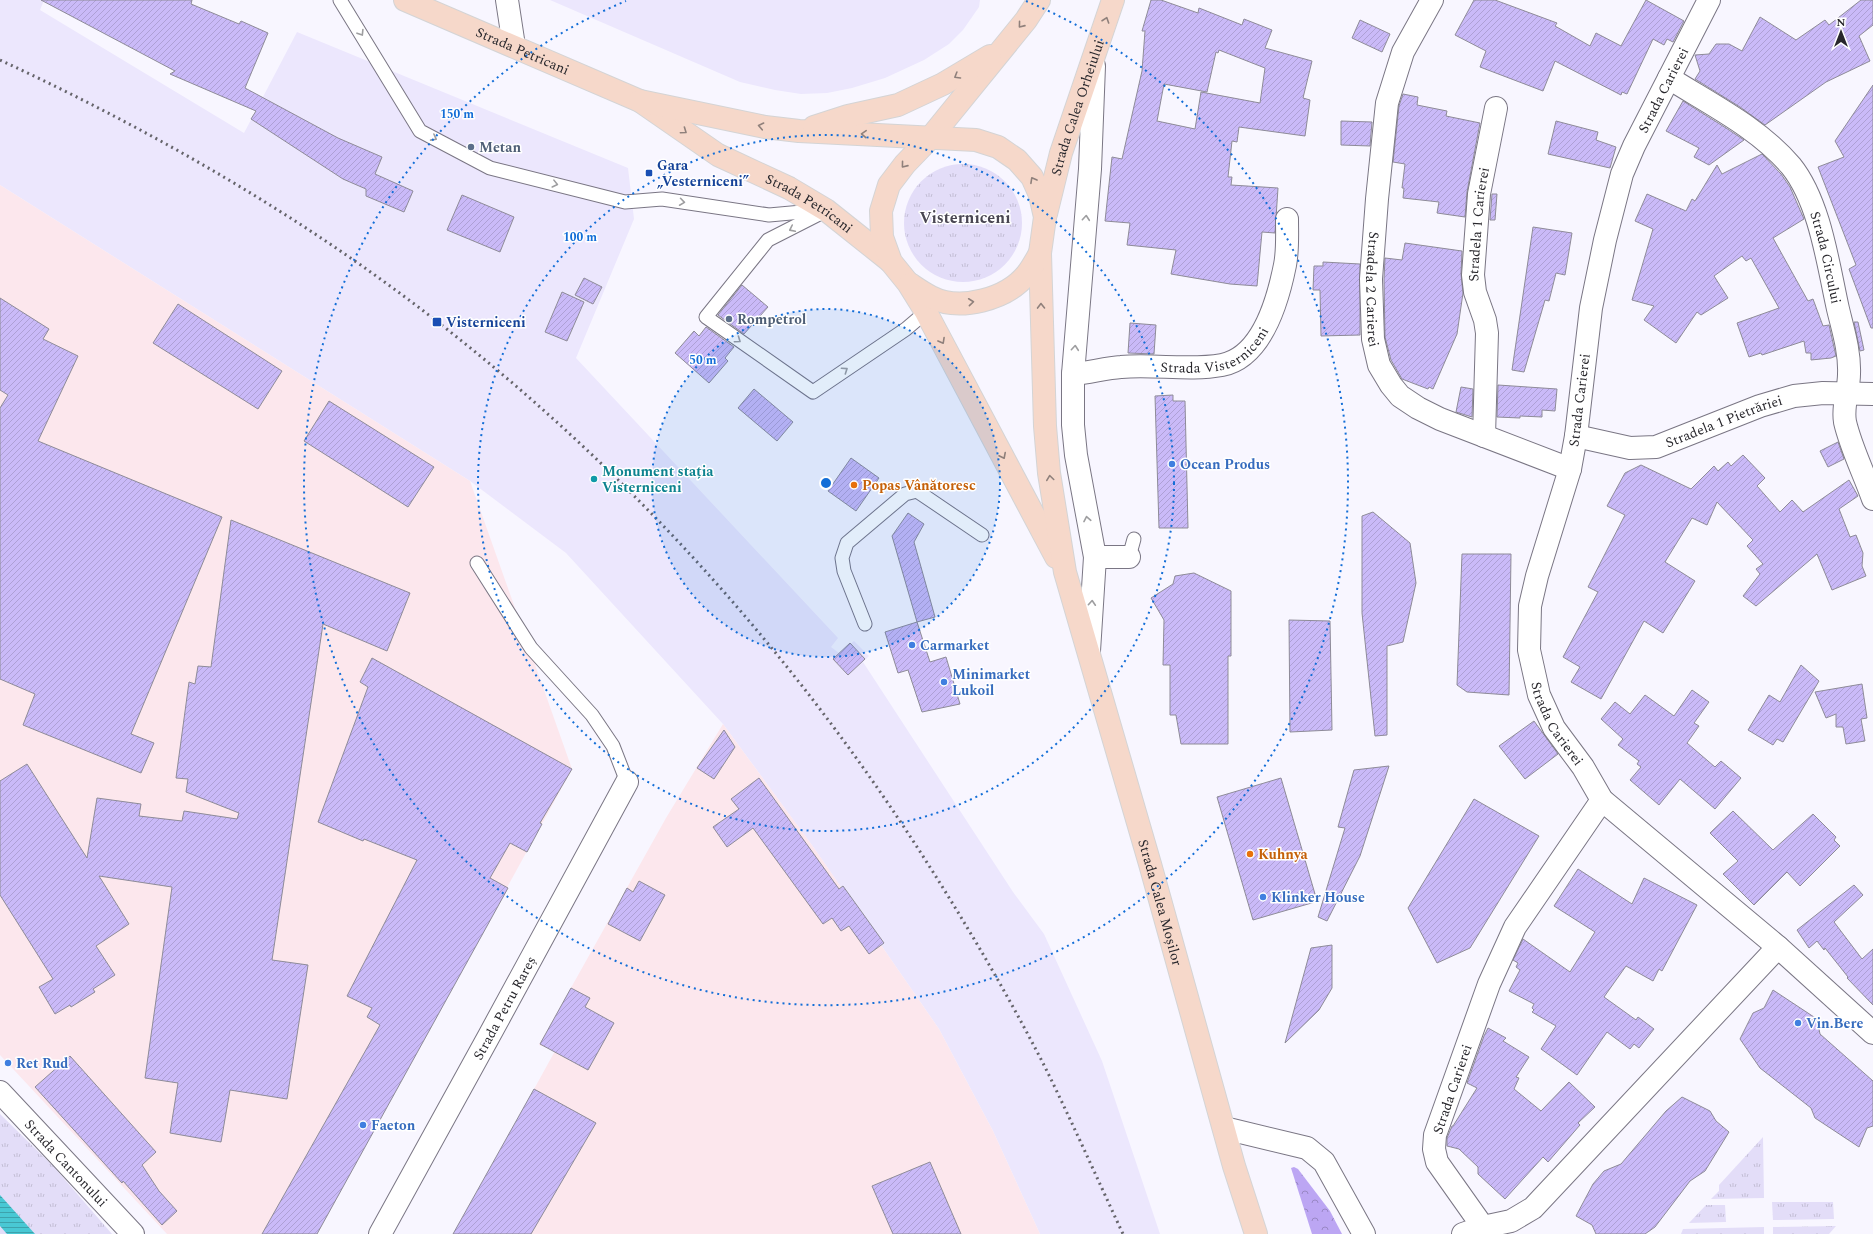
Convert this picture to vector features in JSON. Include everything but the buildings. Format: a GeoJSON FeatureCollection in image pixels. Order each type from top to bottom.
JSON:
{"type":"FeatureCollection","features":[{"type":"Feature","properties":{"kind":"main road","name":"Strada Petricani"},"geometry":{"type":"LineString","coordinates":[[405,0],[640,101],[718,155],[789,188],[826,210],[891,262]]}},
{"type":"Feature","properties":{"kind":"main road"},"geometry":{"type":"LineString","coordinates":[[1039,0],[1002,49],[931,137],[904,164],[889,185],[881,210],[882,237],[891,262],[908,283],[926,312],[1065,572]]}},
{"type":"Feature","properties":{"kind":"main road","name":"Strada Calea Orheiului"},"geometry":{"type":"LineString","coordinates":[[1045,217],[1061,153],[1113,0]]}},
{"type":"Feature","properties":{"kind":"main road"},"geometry":{"type":"LineString","coordinates":[[800,131],[848,116],[898,105],[943,84],[1002,49]]}},
{"type":"Feature","properties":{"kind":"main road","name":"Strada Petricani"},"geometry":{"type":"LineString","coordinates":[[640,101],[765,127],[800,131],[976,140],[998,147],[1017,160],[1032,177],[1040,195],[1045,217]]}},
{"type":"Feature","properties":{"kind":"main road"},"geometry":{"type":"LineString","coordinates":[[1045,217],[1040,253],[1045,426],[1049,473],[1065,572]]}},
{"type":"Feature","properties":{"kind":"main road"},"geometry":{"type":"LineString","coordinates":[[908,283],[932,298],[958,303],[986,300],[1009,290],[1027,275],[1040,253]]}},
{"type":"Feature","properties":{"kind":"main road","name":"Strada Calea Moșilor"},"geometry":{"type":"LineString","coordinates":[[1065,572],[1224,1128],[1256,1234]]}},
{"type":"Feature","properties":{"kind":"street"},"geometry":{"type":"LineString","coordinates":[[507,0],[514,46]]}},
{"type":"Feature","properties":{"kind":"street","name":"Stradela 2 Carierei"},"geometry":{"type":"LineString","coordinates":[[1432,0],[1403,52],[1387,102],[1377,199],[1371,279],[1373,339],[1379,365],[1391,385],[1400,396],[1440,419],[1570,469]]}},
{"type":"Feature","properties":{"kind":"street","name":"Strada Carierei"},"geometry":{"type":"LineString","coordinates":[[1709,0],[1668,78],[1634,146],[1622,174],[1604,240],[1591,308],[1576,436],[1570,469],[1537,576],[1530,606],[1529,650],[1539,695],[1554,728],[1582,767],[1602,800],[1778,947],[1873,1033]]}},
{"type":"Feature","properties":{"kind":"street"},"geometry":{"type":"LineString","coordinates":[[1088,656],[1095,557],[1075,447],[1073,425],[1073,374],[1090,169],[1094,55]]}},
{"type":"Feature","properties":{"kind":"street","name":"Strada Circului"},"geometry":{"type":"LineString","coordinates":[[1668,78],[1744,126],[1769,144],[1791,167],[1806,190],[1816,214],[1844,333],[1849,375],[1844,405],[1845,421],[1873,499]]}},
{"type":"Feature","properties":{"kind":"street","name":"Stradela 1 Carierei"},"geometry":{"type":"LineString","coordinates":[[1484,436],[1487,333],[1485,320],[1475,292],[1473,275],[1478,194],[1496,108]]}},
{"type":"Feature","properties":{"kind":"street","name":"Strada Visterniceni"},"geometry":{"type":"LineString","coordinates":[[1073,374],[1122,366],[1208,367],[1224,364],[1238,358],[1249,350],[1264,331],[1285,265],[1287,219]]}},
{"type":"Feature","properties":{"kind":"street","name":"Stradela 1 Pietrăriei"},"geometry":{"type":"LineString","coordinates":[[1576,436],[1630,448],[1656,447],[1760,406],[1794,396],[1823,393],[1873,394]]}},
{"type":"Feature","properties":{"kind":"street"},"geometry":{"type":"LineString","coordinates":[[1095,557],[1132,548]]}},
{"type":"Feature","properties":{"kind":"street","name":"Strada Petru Rareș"},"geometry":{"type":"LineString","coordinates":[[380,1234],[627,782]]}},
{"type":"Feature","properties":{"kind":"street","name":"Strada Carierei"},"geometry":{"type":"LineString","coordinates":[[1602,800],[1515,927],[1489,984],[1435,1135],[1434,1148],[1437,1162],[1473,1231],[1511,1220],[1533,1208],[1778,947]]}},
{"type":"Feature","properties":{"kind":"street","name":"Strada Cantonului"},"geometry":{"type":"LineString","coordinates":[[0,1092],[133,1234]]}},
{"type":"Feature","properties":{"kind":"street"},"geometry":{"type":"LineString","coordinates":[[1224,1128],[1307,1148],[1324,1162],[1364,1234]]}},
{"type":"Feature","properties":{"kind":"lane"},"geometry":{"type":"LineString","coordinates":[[340,0],[420,131],[490,168],[625,202],[662,199],[769,215],[826,210]]}},
{"type":"Feature","properties":{"kind":"lane"},"geometry":{"type":"LineString","coordinates":[[826,210],[768,240],[706,317],[813,392],[906,329],[926,312]]}},
{"type":"Feature","properties":{"kind":"lane"},"geometry":{"type":"LineString","coordinates":[[865,624],[844,571],[842,558],[847,543],[905,494],[918,491],[982,535]]}},
{"type":"Feature","properties":{"kind":"lane"},"geometry":{"type":"LineString","coordinates":[[477,563],[531,648],[592,715],[613,746],[627,782]]}},
{"type":"Feature","properties":{"kind":"shaded area"},"geometry":{"type":"Polygon","coordinates":[[[0,0],[44,0],[40,10],[244,133],[297,32],[628,168],[634,219],[576,358],[838,638],[831,647],[839,653],[854,641],[869,656],[863,662],[1013,892],[1044,934],[1102,1061],[1160,1234],[1040,1234],[993,1131],[939,1029],[814,848],[723,724],[566,553],[470,481],[0,185],[0,0]]]}},
{"type":"Feature","properties":{"kind":"shaded area"},"geometry":{"type":"Polygon","coordinates":[[[550,0],[980,0],[979,7],[963,30],[949,44],[924,60],[885,78],[852,88],[827,93],[801,94],[740,82],[550,0]]]}},
{"type":"Feature","properties":{"kind":"shaded area"},"geometry":{"type":"Polygon","coordinates":[[[0,185],[470,481],[572,769],[317,1234],[167,1234],[0,1055],[0,185]]]}},
{"type":"Feature","properties":{"kind":"shaded area"},"geometry":{"type":"Polygon","coordinates":[[[723,724],[814,848],[939,1029],[993,1131],[1040,1234],[454,1234],[555,1051],[539,1045],[666,818],[723,724]]]}},
{"type":"Feature","properties":{"kind":"green space"},"geometry":{"type":"Polygon","coordinates":[[[963,164],[986,168],[1005,181],[1018,200],[1022,223],[1018,246],[1005,265],[986,278],[963,282],[940,278],[921,265],[908,246],[904,223],[908,200],[921,181],[940,168],[963,164]]]}},
{"type":"Feature","properties":{"kind":"green space"},"geometry":{"type":"Polygon","coordinates":[[[0,1114],[53,1166],[112,1234],[0,1234],[0,1114]]]}},
{"type":"Feature","properties":{"kind":"green space"},"geometry":{"type":"Polygon","coordinates":[[[1763,1137],[1764,1198],[1711,1199],[1719,1191],[1719,1185],[1763,1137]]]}},
{"type":"Feature","properties":{"kind":"green space"},"geometry":{"type":"Polygon","coordinates":[[[1294,1167],[1298,1169],[1330,1211],[1342,1234],[1312,1234],[1291,1168],[1294,1167]]]}},
{"type":"Feature","properties":{"kind":"green space"},"geometry":{"type":"Polygon","coordinates":[[[1772,1202],[1833,1202],[1834,1219],[1773,1220],[1772,1202]]]}},
{"type":"Feature","properties":{"kind":"green space"},"geometry":{"type":"Polygon","coordinates":[[[1706,1205],[1725,1205],[1726,1222],[1689,1223],[1706,1205]]]}},
{"type":"Feature","properties":{"kind":"green space"},"geometry":{"type":"Polygon","coordinates":[[[1836,1226],[1829,1234],[1773,1234],[1773,1227],[1836,1226]]]}},
{"type":"Feature","properties":{"kind":"green space"},"geometry":{"type":"Polygon","coordinates":[[[1764,1227],[1764,1234],[1681,1234],[1683,1229],[1764,1227]]]}},
{"type":"Feature","properties":{"kind":"water"},"geometry":{"type":"Polygon","coordinates":[[[0,1195],[35,1234],[7,1234],[0,1226],[0,1195]]]}},
{"type":"Feature","properties":{"kind":"railway"},"geometry":{"type":"LineString","coordinates":[[0,60],[122,120],[181,153],[298,223],[354,261],[409,300],[463,342],[529,397],[592,455],[653,515],[711,578],[767,643],[820,710],[871,779],[919,850],[985,957],[1031,1039],[1065,1108],[1123,1234]]}},
{"type":"Feature","properties":{"kind":"place","name":"Metan"},"geometry":{"type":"Point","coordinates":[471,147]}},
{"type":"Feature","properties":{"kind":"place","name":"Gara „Vesterniceni”"},"geometry":{"type":"Point","coordinates":[649,173]}},
{"type":"Feature","properties":{"kind":"place","name":"Rompetrol"},"geometry":{"type":"Point","coordinates":[729,319]}},
{"type":"Feature","properties":{"kind":"place","name":"Visterniceni"},"geometry":{"type":"Point","coordinates":[437,322]}},
{"type":"Feature","properties":{"kind":"place","name":"Ocean Produs"},"geometry":{"type":"Point","coordinates":[1172,464]}},
{"type":"Feature","properties":{"kind":"place","name":"Monument stația Visterniceni"},"geometry":{"type":"Point","coordinates":[594,479]}},
{"type":"Feature","properties":{"kind":"place","name":"Popas Vânătoresc"},"geometry":{"type":"Point","coordinates":[854,485]}},
{"type":"Feature","properties":{"kind":"place","name":"Carmarket"},"geometry":{"type":"Point","coordinates":[912,645]}},
{"type":"Feature","properties":{"kind":"place","name":"Minimarket Lukoil"},"geometry":{"type":"Point","coordinates":[944,682]}},
{"type":"Feature","properties":{"kind":"place","name":"Kuhnya"},"geometry":{"type":"Point","coordinates":[1250,854]}},
{"type":"Feature","properties":{"kind":"place","name":"Klinker House"},"geometry":{"type":"Point","coordinates":[1263,897]}},
{"type":"Feature","properties":{"kind":"place","name":"Vin.Bere"},"geometry":{"type":"Point","coordinates":[1798,1023]}},
{"type":"Feature","properties":{"kind":"place","name":"Ret Rud"},"geometry":{"type":"Point","coordinates":[8,1063]}},
{"type":"Feature","properties":{"kind":"place","name":"Faeton"},"geometry":{"type":"Point","coordinates":[363,1125]}},
{"type":"Feature","properties":{"kind":"district","name":"Visterniceni"},"geometry":{"type":"Point","coordinates":[965,217]}}]}
